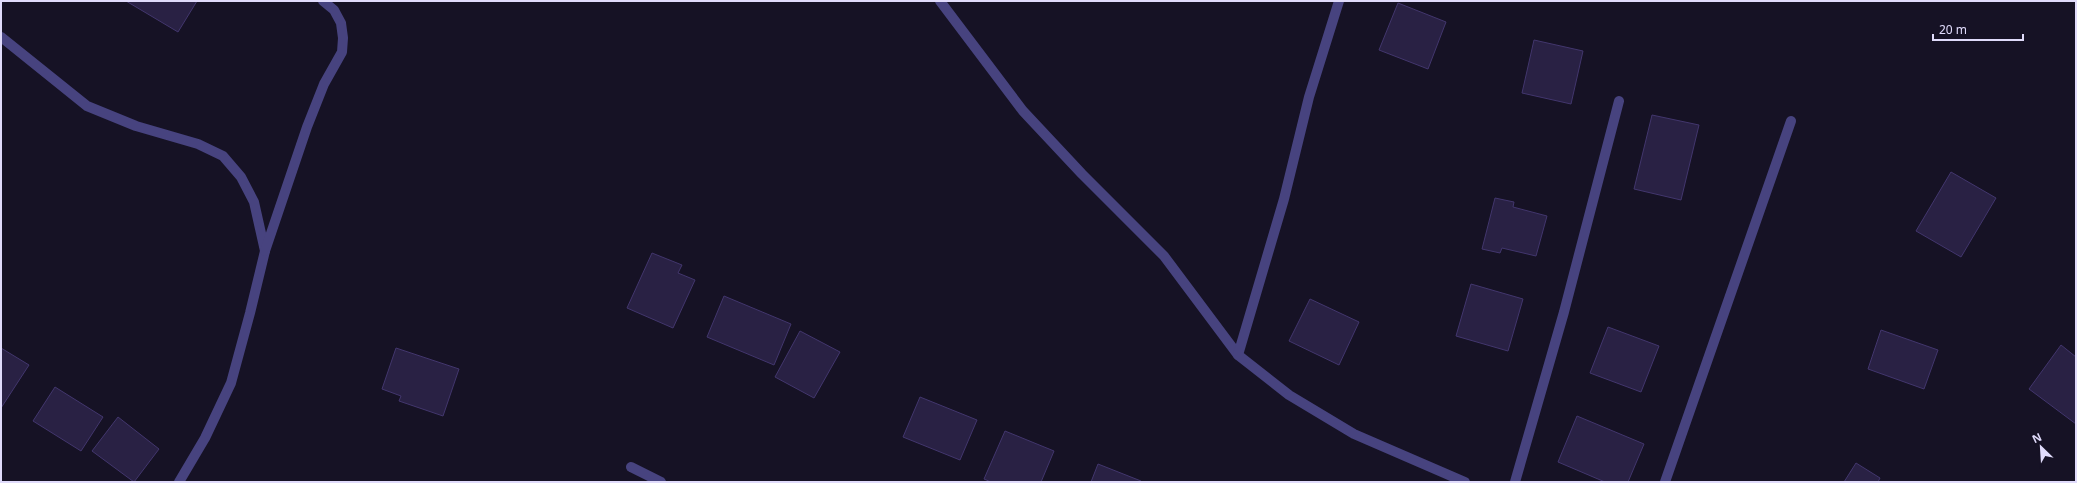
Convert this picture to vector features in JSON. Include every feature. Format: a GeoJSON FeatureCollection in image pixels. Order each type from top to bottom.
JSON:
{"type":"FeatureCollection","features":[{"type":"Feature","properties":{"kind":"street"},"geometry":{"type":"LineString","coordinates":[[179,482],[205,438],[231,383],[266,251],[307,127],[324,84],[342,52],[343,38],[341,23],[334,10],[323,1]]}},
{"type":"Feature","properties":{"kind":"street"},"geometry":{"type":"LineString","coordinates":[[940,1],[1023,111],[1082,174],[1164,256],[1238,355],[1289,395],[1354,434],[1465,482]]}},
{"type":"Feature","properties":{"kind":"street"},"geometry":{"type":"LineString","coordinates":[[1238,355],[1284,199],[1309,97],[1339,1]]}},
{"type":"Feature","properties":{"kind":"street"},"geometry":{"type":"LineString","coordinates":[[1,37],[87,106],[136,126],[198,144],[223,156],[241,177],[254,202],[266,251]]}},
{"type":"Feature","properties":{"kind":"street"},"geometry":{"type":"LineString","coordinates":[[1515,482],[1564,312],[1619,101]]}},
{"type":"Feature","properties":{"kind":"street"},"geometry":{"type":"LineString","coordinates":[[1665,482],[1791,120]]}},
{"type":"Feature","properties":{"kind":"street"},"geometry":{"type":"LineString","coordinates":[[631,467],[661,482]]}},
{"type":"Feature","properties":{"kind":"building"},"geometry":{"type":"Polygon","coordinates":[[[126,1],[197,1],[178,32],[126,1]]]}},
{"type":"Feature","properties":{"kind":"building"},"geometry":{"type":"Polygon","coordinates":[[[1398,3],[1446,22],[1428,69],[1379,50],[1398,3]]]}},
{"type":"Feature","properties":{"kind":"building"},"geometry":{"type":"Polygon","coordinates":[[[1534,40],[1583,51],[1571,104],[1522,93],[1534,40]]]}},
{"type":"Feature","properties":{"kind":"building"},"geometry":{"type":"Polygon","coordinates":[[[1652,115],[1699,125],[1681,200],[1634,189],[1652,115]]]}},
{"type":"Feature","properties":{"kind":"building"},"geometry":{"type":"Polygon","coordinates":[[[1951,172],[1996,198],[1961,257],[1916,231],[1951,172]]]}},
{"type":"Feature","properties":{"kind":"building"},"geometry":{"type":"Polygon","coordinates":[[[1495,198],[1514,202],[1513,207],[1547,216],[1536,256],[1502,248],[1500,253],[1482,249],[1495,198]]]}},
{"type":"Feature","properties":{"kind":"building"},"geometry":{"type":"Polygon","coordinates":[[[652,253],[682,265],[678,273],[695,280],[673,328],[627,308],[652,253]]]}},
{"type":"Feature","properties":{"kind":"building"},"geometry":{"type":"Polygon","coordinates":[[[1471,284],[1523,299],[1508,351],[1456,336],[1471,284]]]}},
{"type":"Feature","properties":{"kind":"building"},"geometry":{"type":"Polygon","coordinates":[[[724,296],[791,324],[774,365],[707,337],[724,296]]]}},
{"type":"Feature","properties":{"kind":"building"},"geometry":{"type":"Polygon","coordinates":[[[1310,299],[1359,322],[1339,365],[1289,341],[1310,299]]]}},
{"type":"Feature","properties":{"kind":"building"},"geometry":{"type":"Polygon","coordinates":[[[1608,327],[1659,346],[1641,392],[1590,373],[1608,327]]]}},
{"type":"Feature","properties":{"kind":"building"},"geometry":{"type":"Polygon","coordinates":[[[1881,330],[1938,350],[1924,389],[1868,369],[1881,330]]]}},
{"type":"Feature","properties":{"kind":"building"},"geometry":{"type":"Polygon","coordinates":[[[800,331],[840,352],[814,398],[775,377],[800,331]]]}},
{"type":"Feature","properties":{"kind":"building"},"geometry":{"type":"Polygon","coordinates":[[[2061,345],[2076,357],[2076,424],[2029,389],[2061,345]]]}},
{"type":"Feature","properties":{"kind":"building"},"geometry":{"type":"Polygon","coordinates":[[[1,348],[29,365],[1,408],[1,348]]]}},
{"type":"Feature","properties":{"kind":"building"},"geometry":{"type":"Polygon","coordinates":[[[396,348],[459,369],[443,416],[399,401],[401,396],[382,389],[396,348]]]}},
{"type":"Feature","properties":{"kind":"building"},"geometry":{"type":"Polygon","coordinates":[[[55,387],[103,417],[81,451],[33,421],[55,387]]]}},
{"type":"Feature","properties":{"kind":"building"},"geometry":{"type":"Polygon","coordinates":[[[920,397],[977,420],[960,460],[903,437],[920,397]]]}},
{"type":"Feature","properties":{"kind":"building"},"geometry":{"type":"Polygon","coordinates":[[[1577,416],[1644,444],[1628,482],[1605,482],[1558,462],[1577,416]]]}},
{"type":"Feature","properties":{"kind":"building"},"geometry":{"type":"Polygon","coordinates":[[[118,417],[159,449],[134,482],[92,451],[118,417]]]}},
{"type":"Feature","properties":{"kind":"building"},"geometry":{"type":"Polygon","coordinates":[[[1005,431],[1054,451],[1041,482],[991,482],[984,479],[1005,431]]]}},
{"type":"Feature","properties":{"kind":"building"},"geometry":{"type":"Polygon","coordinates":[[[1856,463],[1880,478],[1878,482],[1844,482],[1856,463]]]}},
{"type":"Feature","properties":{"kind":"building"},"geometry":{"type":"Polygon","coordinates":[[[1098,464],[1141,481],[1091,482],[1098,464]]]}}]}
